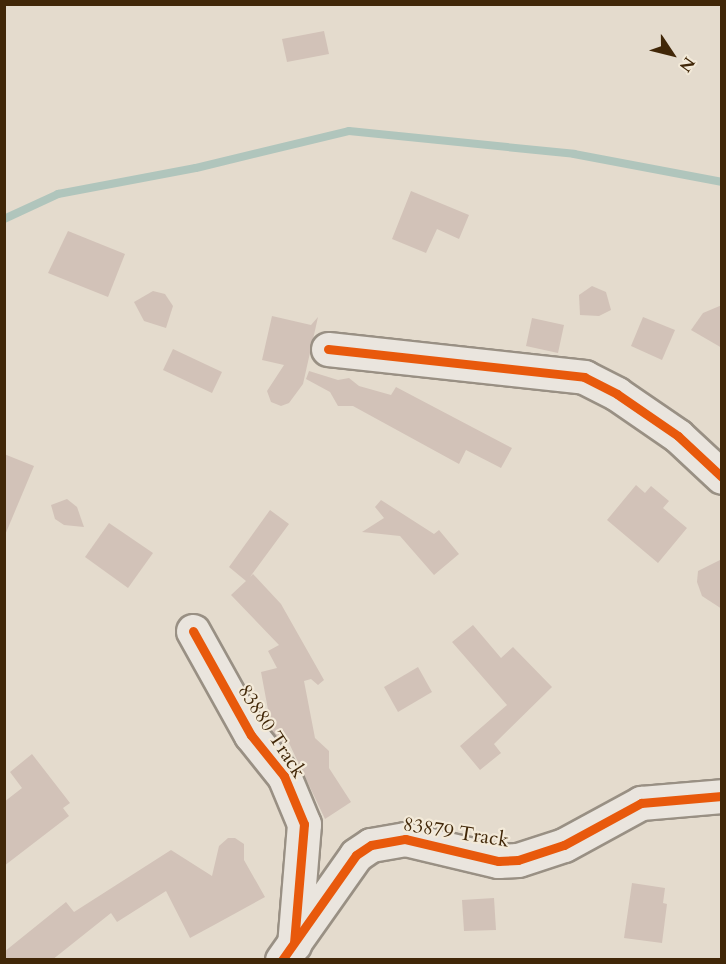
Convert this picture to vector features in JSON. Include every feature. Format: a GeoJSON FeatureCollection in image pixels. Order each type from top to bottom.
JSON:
{"type":"FeatureCollection","features":[{"type":"Feature","properties":{"kind":"street"},"geometry":{"type":"LineString","coordinates":[[328,349],[584,376],[617,394],[678,436],[722,477]]}},
{"type":"Feature","properties":{"kind":"street","name":"83880 Track"},"geometry":{"type":"LineString","coordinates":[[194,631],[251,735],[284,776],[304,824],[288,952]]}},
{"type":"Feature","properties":{"kind":"street","name":"83879 Track"},"geometry":{"type":"LineString","coordinates":[[288,952],[356,855],[371,845],[388,840],[411,840],[498,861],[518,860],[564,845],[640,802],[722,796]]}},
{"type":"Feature","properties":{"kind":"building"},"geometry":{"type":"Polygon","coordinates":[[[324,31],[329,54],[287,62],[282,39],[324,31]]]}},
{"type":"Feature","properties":{"kind":"building"},"geometry":{"type":"Polygon","coordinates":[[[411,191],[469,215],[459,239],[437,229],[426,253],[392,239],[411,191]]]}},
{"type":"Feature","properties":{"kind":"building"},"geometry":{"type":"Polygon","coordinates":[[[68,231],[125,254],[108,297],[48,273],[68,231]]]}},
{"type":"Feature","properties":{"kind":"building"},"geometry":{"type":"Polygon","coordinates":[[[592,286],[606,292],[611,310],[599,316],[580,315],[579,295],[592,286]]]}},
{"type":"Feature","properties":{"kind":"building"},"geometry":{"type":"Polygon","coordinates":[[[153,291],[165,294],[173,306],[166,328],[144,321],[134,302],[153,291]]]}},
{"type":"Feature","properties":{"kind":"building"},"geometry":{"type":"Polygon","coordinates":[[[722,305],[722,348],[691,330],[703,313],[722,305]]]}},
{"type":"Feature","properties":{"kind":"building"},"geometry":{"type":"Polygon","coordinates":[[[272,316],[311,325],[318,317],[303,384],[289,403],[281,406],[271,402],[267,391],[284,365],[262,360],[272,316]]]}},
{"type":"Feature","properties":{"kind":"building"},"geometry":{"type":"Polygon","coordinates":[[[643,317],[675,330],[662,360],[631,346],[643,317]]]}},
{"type":"Feature","properties":{"kind":"building"},"geometry":{"type":"Polygon","coordinates":[[[532,318],[564,325],[558,353],[526,346],[532,318]]]}},
{"type":"Feature","properties":{"kind":"building"},"geometry":{"type":"Polygon","coordinates":[[[173,349],[222,372],[212,393],[163,370],[173,349]]]}},
{"type":"Feature","properties":{"kind":"building"},"geometry":{"type":"Polygon","coordinates":[[[309,371],[338,380],[349,378],[359,386],[391,395],[396,387],[512,448],[501,468],[466,450],[459,464],[353,406],[338,406],[330,392],[306,379],[309,371]]]}},
{"type":"Feature","properties":{"kind":"building"},"geometry":{"type":"Polygon","coordinates":[[[4,454],[34,466],[5,535],[4,535],[4,454]]]}},
{"type":"Feature","properties":{"kind":"building"},"geometry":{"type":"Polygon","coordinates":[[[636,485],[645,493],[651,486],[669,501],[663,508],[687,528],[658,563],[607,520],[636,485]]]}},
{"type":"Feature","properties":{"kind":"building"},"geometry":{"type":"Polygon","coordinates":[[[67,499],[77,507],[84,527],[64,525],[55,519],[51,505],[67,499]]]}},
{"type":"Feature","properties":{"kind":"building"},"geometry":{"type":"Polygon","coordinates":[[[381,500],[434,534],[439,530],[459,554],[434,575],[400,536],[362,532],[384,518],[375,507],[381,500]]]}},
{"type":"Feature","properties":{"kind":"building"},"geometry":{"type":"Polygon","coordinates":[[[270,510],[289,524],[250,577],[253,574],[281,604],[324,680],[318,685],[311,679],[304,681],[315,738],[329,751],[329,768],[351,802],[325,819],[289,743],[283,744],[272,731],[261,672],[277,668],[268,651],[279,645],[231,595],[246,581],[229,567],[270,510]]]}},
{"type":"Feature","properties":{"kind":"building"},"geometry":{"type":"Polygon","coordinates":[[[109,523],[153,553],[128,588],[85,557],[109,523]]]}},
{"type":"Feature","properties":{"kind":"building"},"geometry":{"type":"Polygon","coordinates":[[[722,559],[722,609],[702,596],[697,582],[698,571],[722,559]]]}},
{"type":"Feature","properties":{"kind":"building"},"geometry":{"type":"Polygon","coordinates":[[[473,625],[501,658],[513,647],[552,687],[494,744],[501,753],[480,770],[460,746],[507,705],[452,642],[473,625]]]}},
{"type":"Feature","properties":{"kind":"building"},"geometry":{"type":"Polygon","coordinates":[[[418,667],[432,692],[398,712],[384,687],[418,667]]]}},
{"type":"Feature","properties":{"kind":"building"},"geometry":{"type":"Polygon","coordinates":[[[32,754],[70,803],[63,808],[69,816],[4,866],[4,802],[22,788],[10,772],[32,754]]]}},
{"type":"Feature","properties":{"kind":"building"},"geometry":{"type":"Polygon","coordinates":[[[228,838],[235,838],[244,844],[244,860],[265,897],[214,925],[190,938],[166,891],[117,922],[111,913],[52,960],[4,960],[4,952],[66,902],[74,912],[171,850],[212,876],[219,846],[228,838]]]}},
{"type":"Feature","properties":{"kind":"building"},"geometry":{"type":"Polygon","coordinates":[[[632,883],[665,888],[663,903],[667,904],[662,943],[624,938],[632,883]]]}},
{"type":"Feature","properties":{"kind":"building"},"geometry":{"type":"Polygon","coordinates":[[[494,898],[496,930],[464,931],[462,900],[494,898]]]}},
{"type":"Feature","properties":{"kind":"waterway"},"geometry":{"type":"LineString","coordinates":[[4,219],[58,194],[196,168],[349,131],[574,154],[722,182]]}},
{"type":"Feature","properties":{"kind":"cycle path"},"geometry":{"type":"LineString","coordinates":[[328,349],[584,377],[617,394],[678,436],[722,477]]}},
{"type":"Feature","properties":{"kind":"cycle path"},"geometry":{"type":"LineString","coordinates":[[193,631],[251,735],[284,776],[304,824],[294,942]]}},
{"type":"Feature","properties":{"kind":"cycle path"},"geometry":{"type":"LineString","coordinates":[[282,960],[356,855],[371,845],[405,839],[498,861],[518,860],[564,845],[641,803],[722,796]]}}]}
